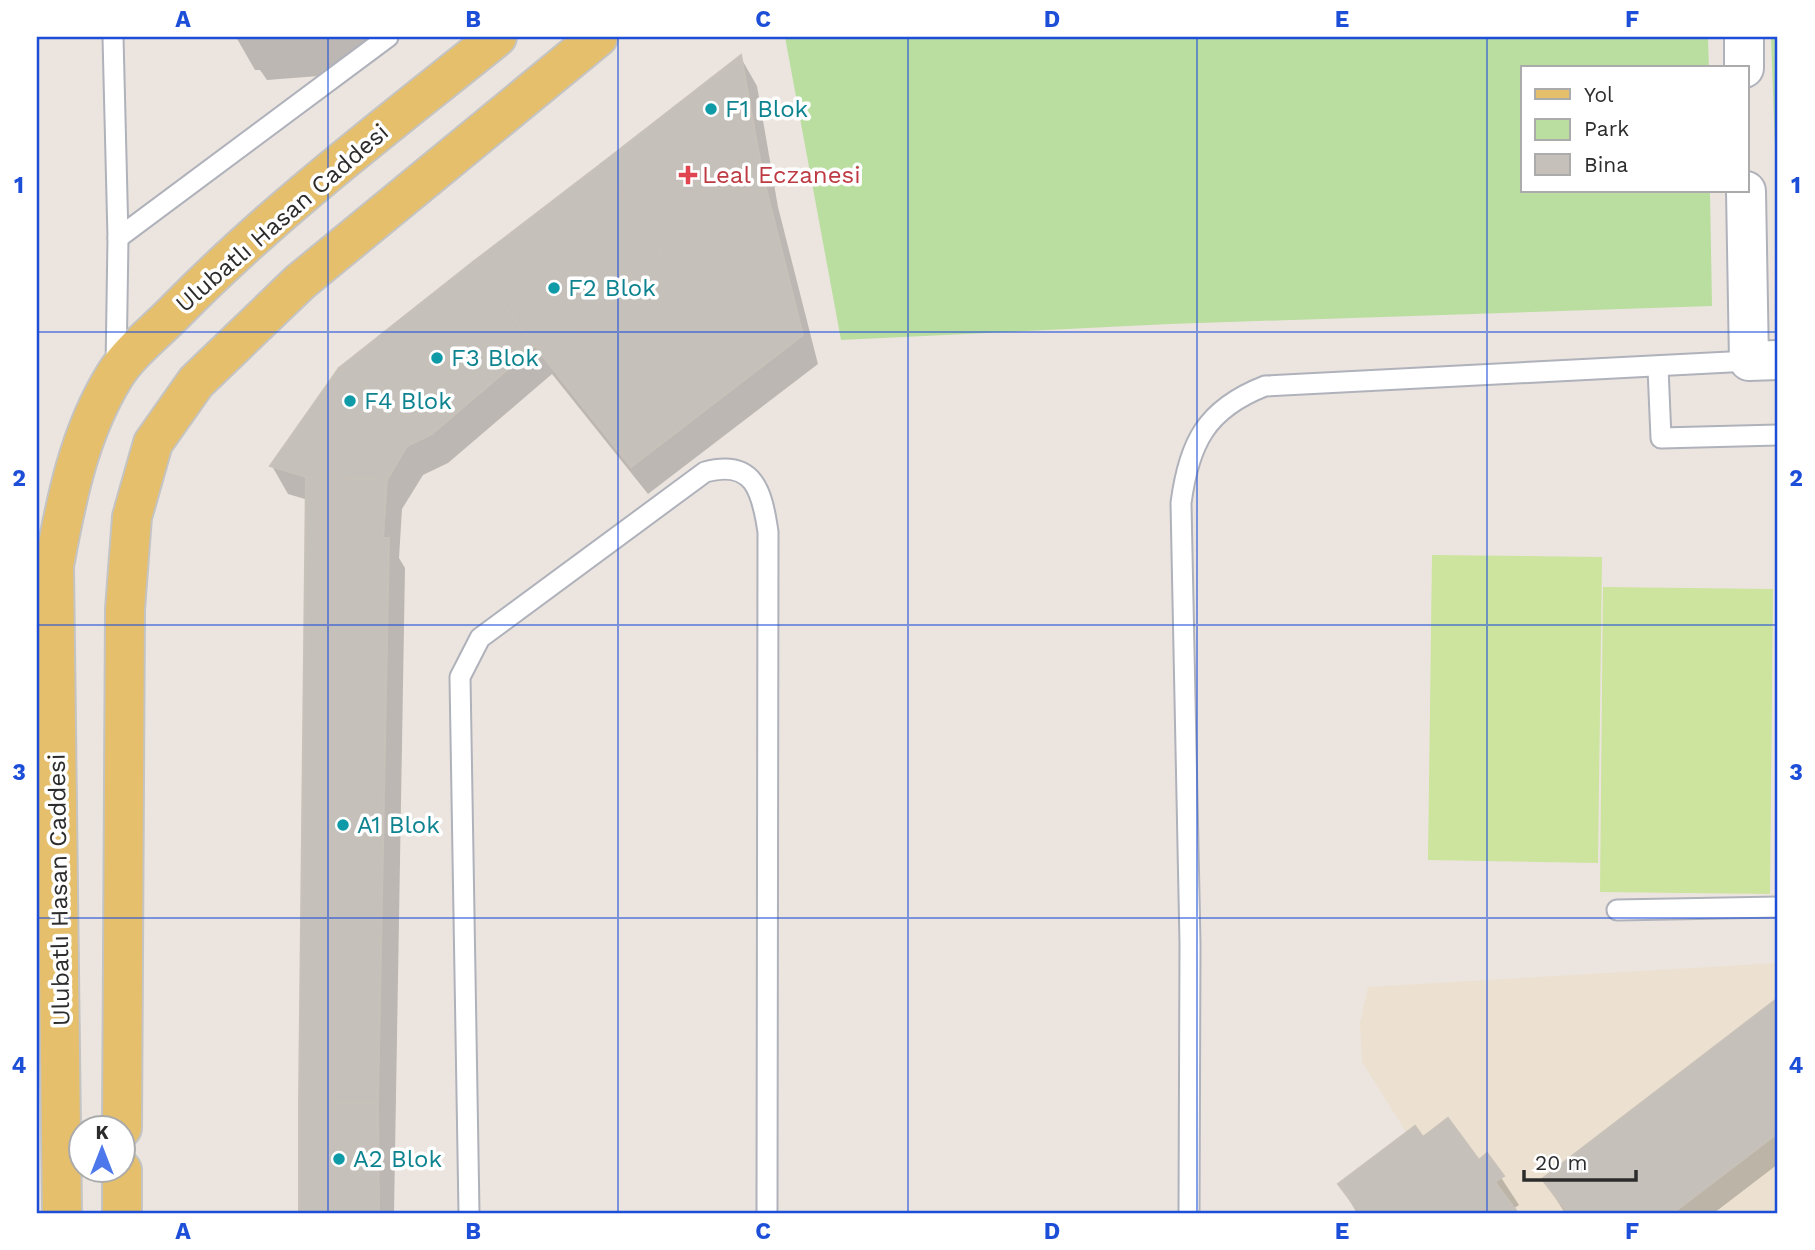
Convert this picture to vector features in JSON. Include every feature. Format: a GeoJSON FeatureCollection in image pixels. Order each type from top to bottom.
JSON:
{"type":"FeatureCollection","features":[{"type":"Feature","properties":{"kind":"main road","name":"Ulubatlı Hasan Caddesi"},"geometry":{"type":"LineString","coordinates":[[62,1213],[49,971],[54,566],[66,497],[84,438],[116,373],[211,275],[371,138],[497,37]]}},
{"type":"Feature","properties":{"kind":"main road"},"geometry":{"type":"LineString","coordinates":[[122,1114],[125,609],[132,517],[153,443],[196,382],[300,282],[598,37]]}},
{"type":"Feature","properties":{"kind":"main road"},"geometry":{"type":"LineString","coordinates":[[1744,37],[1744,66]]}},
{"type":"Feature","properties":{"kind":"main road"},"geometry":{"type":"LineString","coordinates":[[1746,192],[1764,361]]}},
{"type":"Feature","properties":{"kind":"main road"},"geometry":{"type":"LineString","coordinates":[[122,1184],[122,1213]]}},
{"type":"Feature","properties":{"kind":"lane"},"geometry":{"type":"LineString","coordinates":[[113,37],[118,238],[116,373]]}},
{"type":"Feature","properties":{"kind":"lane"},"geometry":{"type":"LineString","coordinates":[[118,238],[388,37]]}},
{"type":"Feature","properties":{"kind":"lane"},"geometry":{"type":"LineString","coordinates":[[1189,1213],[1190,944],[1181,503],[1185,469],[1195,442],[1214,416],[1239,396],[1265,386],[1764,361]]}},
{"type":"Feature","properties":{"kind":"lane"},"geometry":{"type":"LineString","coordinates":[[1658,368],[1661,438],[1778,435]]}},
{"type":"Feature","properties":{"kind":"lane"},"geometry":{"type":"LineString","coordinates":[[469,1213],[460,677],[480,638],[705,472],[724,467],[743,472],[754,481],[764,504],[768,532],[767,1213]]}},
{"type":"Feature","properties":{"kind":"lane"},"geometry":{"type":"LineString","coordinates":[[1617,910],[1778,907]]}},
{"type":"Feature","properties":{"kind":"shaded area"},"geometry":{"type":"Polygon","coordinates":[[[1778,963],[1778,1213],[1457,1213],[1362,1062],[1360,1023],[1368,987],[1778,963]]]}},
{"type":"Feature","properties":{"kind":"green space"},"geometry":{"type":"Polygon","coordinates":[[[785,37],[1708,37],[1709,66],[1521,66],[1521,192],[1710,192],[1712,306],[1170,324],[841,340],[785,37]]]}},
{"type":"Feature","properties":{"kind":"green space"},"geometry":{"type":"Polygon","coordinates":[[[1771,37],[1778,37],[1778,236],[1771,37]]]}},
{"type":"Feature","properties":{"kind":"green space"},"geometry":{"type":"Polygon","coordinates":[[[1432,555],[1602,557],[1598,863],[1428,860],[1432,555]]]}},
{"type":"Feature","properties":{"kind":"green space"},"geometry":{"type":"Polygon","coordinates":[[[1778,567],[1778,856],[1776,856],[1778,567]]]}},
{"type":"Feature","properties":{"kind":"green space"},"geometry":{"type":"Polygon","coordinates":[[[1603,587],[1773,589],[1770,894],[1600,892],[1603,587]]]}},
{"type":"Feature","properties":{"kind":"building","name":"F1 Blok"},"geometry":{"type":"Polygon","coordinates":[[[741,55],[763,176],[663,254],[601,164],[741,55]]]}},
{"type":"Feature","properties":{"kind":"building","name":"F2 Blok"},"geometry":{"type":"Polygon","coordinates":[[[601,164],[663,254],[584,313],[593,327],[548,363],[473,262],[601,164]]]}},
{"type":"Feature","properties":{"kind":"building"},"geometry":{"type":"Polygon","coordinates":[[[763,176],[803,335],[631,467],[548,363],[593,327],[584,313],[763,176]]]}},
{"type":"Feature","properties":{"kind":"building","name":"F3 Blok"},"geometry":{"type":"Polygon","coordinates":[[[473,262],[534,347],[432,434],[339,368],[473,262]]]}},
{"type":"Feature","properties":{"kind":"building","name":"F4 Blok"},"geometry":{"type":"Polygon","coordinates":[[[339,368],[432,434],[407,446],[387,480],[306,477],[270,466],[339,368]]]}},
{"type":"Feature","properties":{"kind":"building","name":"A1 Blok"},"geometry":{"type":"Polygon","coordinates":[[[306,477],[387,480],[383,538],[389,538],[378,1103],[299,1104],[306,477]]]}},
{"type":"Feature","properties":{"kind":"building"},"geometry":{"type":"Polygon","coordinates":[[[1778,998],[1778,1133],[1673,1213],[1568,1213],[1542,1179],[1778,998]]]}},
{"type":"Feature","properties":{"kind":"building","name":"A2 Blok"},"geometry":{"type":"Polygon","coordinates":[[[378,1103],[379,1213],[299,1213],[299,1104],[378,1103]]]}},
{"type":"Feature","properties":{"kind":"building"},"geometry":{"type":"Polygon","coordinates":[[[1448,1118],[1479,1160],[1487,1153],[1504,1176],[1495,1182],[1518,1213],[1360,1213],[1338,1184],[1415,1126],[1423,1137],[1448,1118]]]}},
{"type":"Feature","properties":{"kind":"place","name":"F1 Blok"},"geometry":{"type":"Point","coordinates":[711,109]}},
{"type":"Feature","properties":{"kind":"place","name":"Leal Eczanesi"},"geometry":{"type":"Point","coordinates":[688,175]}},
{"type":"Feature","properties":{"kind":"place","name":"F2 Blok"},"geometry":{"type":"Point","coordinates":[554,288]}},
{"type":"Feature","properties":{"kind":"place","name":"F3 Blok"},"geometry":{"type":"Point","coordinates":[437,358]}},
{"type":"Feature","properties":{"kind":"place","name":"F4 Blok"},"geometry":{"type":"Point","coordinates":[350,401]}},
{"type":"Feature","properties":{"kind":"place","name":"A1 Blok"},"geometry":{"type":"Point","coordinates":[343,825]}},
{"type":"Feature","properties":{"kind":"place","name":"A2 Blok"},"geometry":{"type":"Point","coordinates":[339,1159]}}]}
